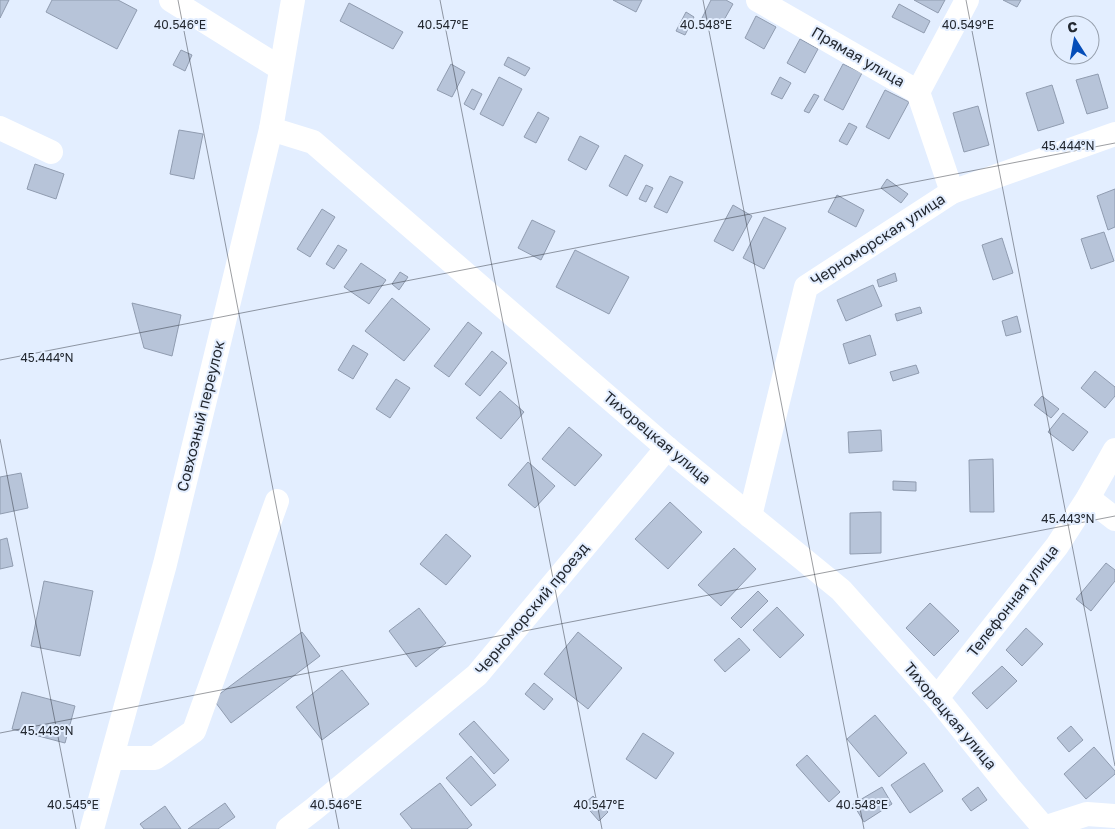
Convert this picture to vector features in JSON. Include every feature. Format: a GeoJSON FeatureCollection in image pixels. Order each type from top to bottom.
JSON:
{"type":"FeatureCollection","features":[{"type":"Feature","properties":{"kind":"street"},"geometry":{"type":"LineString","coordinates":[[171,0],[280,68]]}},
{"type":"Feature","properties":{"kind":"street","name":"Совхозный переулок"},"geometry":{"type":"LineString","coordinates":[[92,829],[165,564],[271,129],[292,0]]}},
{"type":"Feature","properties":{"kind":"street","name":"Прямая улица"},"geometry":{"type":"LineString","coordinates":[[758,0],[918,92],[952,192]]}},
{"type":"Feature","properties":{"kind":"street"},"geometry":{"type":"LineString","coordinates":[[918,92],[967,0]]}},
{"type":"Feature","properties":{"kind":"street"},"geometry":{"type":"LineString","coordinates":[[0,128],[51,152]]}},
{"type":"Feature","properties":{"kind":"street","name":"Тихорецкая улица"},"geometry":{"type":"LineString","coordinates":[[271,129],[313,142],[667,448],[841,590],[937,698],[1045,828]]}},
{"type":"Feature","properties":{"kind":"street","name":"Черноморская улица"},"geometry":{"type":"LineString","coordinates":[[750,516],[806,288],[952,192],[1115,134]]}},
{"type":"Feature","properties":{"kind":"street","name":"Черноморский проезд"},"geometry":{"type":"LineString","coordinates":[[288,829],[477,675],[667,448]]}},
{"type":"Feature","properties":{"kind":"street","name":"Телефонная улица"},"geometry":{"type":"LineString","coordinates":[[937,698],[1057,546],[1088,498],[1115,450]]}},
{"type":"Feature","properties":{"kind":"street"},"geometry":{"type":"LineString","coordinates":[[1088,498],[1115,519]]}},
{"type":"Feature","properties":{"kind":"street"},"geometry":{"type":"LineString","coordinates":[[112,758],[155,758],[194,731],[276,501]]}},
{"type":"Feature","properties":{"kind":"street"},"geometry":{"type":"LineString","coordinates":[[1045,828],[1087,814],[1115,816]]}},
{"type":"Feature","properties":{"kind":"building"},"geometry":{"type":"Polygon","coordinates":[[[0,0],[9,0],[0,18],[0,0]]]}},
{"type":"Feature","properties":{"kind":"building"},"geometry":{"type":"Polygon","coordinates":[[[52,0],[118,0],[137,10],[117,49],[46,12],[52,0]]]}},
{"type":"Feature","properties":{"kind":"building"},"geometry":{"type":"Polygon","coordinates":[[[613,0],[642,0],[636,12],[613,0]]]}},
{"type":"Feature","properties":{"kind":"building"},"geometry":{"type":"Polygon","coordinates":[[[711,0],[726,0],[733,4],[720,27],[702,18],[711,0]]]}},
{"type":"Feature","properties":{"kind":"building"},"geometry":{"type":"Polygon","coordinates":[[[914,0],[945,0],[938,13],[914,0]]]}},
{"type":"Feature","properties":{"kind":"building"},"geometry":{"type":"Polygon","coordinates":[[[1003,0],[1021,0],[1017,7],[1003,0]]]}},
{"type":"Feature","properties":{"kind":"building"},"geometry":{"type":"Polygon","coordinates":[[[349,3],[403,32],[393,49],[340,21],[349,3]]]}},
{"type":"Feature","properties":{"kind":"building"},"geometry":{"type":"Polygon","coordinates":[[[899,4],[930,21],[924,33],[892,17],[899,4]]]}},
{"type":"Feature","properties":{"kind":"building"},"geometry":{"type":"Polygon","coordinates":[[[686,12],[694,17],[685,35],[676,31],[686,12]]]}},
{"type":"Feature","properties":{"kind":"building"},"geometry":{"type":"Polygon","coordinates":[[[756,16],[776,27],[764,49],[745,38],[756,16]]]}},
{"type":"Feature","properties":{"kind":"building"},"geometry":{"type":"Polygon","coordinates":[[[800,39],[818,49],[805,73],[787,63],[800,39]]]}},
{"type":"Feature","properties":{"kind":"building"},"geometry":{"type":"Polygon","coordinates":[[[181,50],[192,55],[185,71],[173,65],[181,50]]]}},
{"type":"Feature","properties":{"kind":"building"},"geometry":{"type":"Polygon","coordinates":[[[508,57],[530,68],[525,76],[504,65],[508,57]]]}},
{"type":"Feature","properties":{"kind":"building"},"geometry":{"type":"Polygon","coordinates":[[[451,64],[465,72],[452,97],[437,90],[451,64]]]}},
{"type":"Feature","properties":{"kind":"building"},"geometry":{"type":"Polygon","coordinates":[[[843,64],[862,73],[843,110],[824,100],[843,64]]]}},
{"type":"Feature","properties":{"kind":"building"},"geometry":{"type":"Polygon","coordinates":[[[1098,74],[1108,108],[1087,114],[1076,80],[1098,74]]]}},
{"type":"Feature","properties":{"kind":"building"},"geometry":{"type":"Polygon","coordinates":[[[499,77],[522,89],[503,126],[480,114],[499,77]]]}},
{"type":"Feature","properties":{"kind":"building"},"geometry":{"type":"Polygon","coordinates":[[[780,77],[791,83],[782,99],[771,94],[780,77]]]}},
{"type":"Feature","properties":{"kind":"building"},"geometry":{"type":"Polygon","coordinates":[[[1052,85],[1064,123],[1038,131],[1026,93],[1052,85]]]}},
{"type":"Feature","properties":{"kind":"building"},"geometry":{"type":"Polygon","coordinates":[[[472,89],[482,94],[474,110],[464,104],[472,89]]]}},
{"type":"Feature","properties":{"kind":"building"},"geometry":{"type":"Polygon","coordinates":[[[885,90],[909,102],[889,139],[866,127],[885,90]]]}},
{"type":"Feature","properties":{"kind":"building"},"geometry":{"type":"Polygon","coordinates":[[[814,94],[819,96],[809,113],[804,111],[814,94]]]}},
{"type":"Feature","properties":{"kind":"building"},"geometry":{"type":"Polygon","coordinates":[[[978,106],[989,145],[964,152],[953,113],[978,106]]]}},
{"type":"Feature","properties":{"kind":"building"},"geometry":{"type":"Polygon","coordinates":[[[538,112],[549,118],[536,143],[524,137],[538,112]]]}},
{"type":"Feature","properties":{"kind":"building"},"geometry":{"type":"Polygon","coordinates":[[[849,123],[857,127],[847,145],[839,141],[849,123]]]}},
{"type":"Feature","properties":{"kind":"building"},"geometry":{"type":"Polygon","coordinates":[[[179,130],[203,134],[194,179],[170,174],[179,130]]]}},
{"type":"Feature","properties":{"kind":"building"},"geometry":{"type":"Polygon","coordinates":[[[580,136],[599,146],[586,170],[568,160],[580,136]]]}},
{"type":"Feature","properties":{"kind":"building"},"geometry":{"type":"Polygon","coordinates":[[[625,155],[643,165],[627,196],[609,186],[625,155]]]}},
{"type":"Feature","properties":{"kind":"building"},"geometry":{"type":"Polygon","coordinates":[[[35,164],[64,174],[56,199],[27,189],[35,164]]]}},
{"type":"Feature","properties":{"kind":"building"},"geometry":{"type":"Polygon","coordinates":[[[670,176],[683,182],[667,213],[654,207],[670,176]]]}},
{"type":"Feature","properties":{"kind":"building"},"geometry":{"type":"Polygon","coordinates":[[[887,179],[908,194],[901,203],[881,188],[887,179]]]}},
{"type":"Feature","properties":{"kind":"building"},"geometry":{"type":"Polygon","coordinates":[[[646,185],[653,188],[646,202],[639,199],[646,185]]]}},
{"type":"Feature","properties":{"kind":"building"},"geometry":{"type":"Polygon","coordinates":[[[1115,189],[1115,227],[1108,230],[1097,196],[1115,189]]]}},
{"type":"Feature","properties":{"kind":"building"},"geometry":{"type":"Polygon","coordinates":[[[837,195],[864,210],[856,227],[828,212],[837,195]]]}},
{"type":"Feature","properties":{"kind":"building"},"geometry":{"type":"Polygon","coordinates":[[[733,205],[752,216],[733,251],[714,241],[733,205]]]}},
{"type":"Feature","properties":{"kind":"building"},"geometry":{"type":"Polygon","coordinates":[[[322,209],[335,217],[310,257],[297,249],[322,209]]]}},
{"type":"Feature","properties":{"kind":"building"},"geometry":{"type":"Polygon","coordinates":[[[764,217],[786,228],[764,269],[743,258],[764,217]]]}},
{"type":"Feature","properties":{"kind":"building"},"geometry":{"type":"Polygon","coordinates":[[[532,220],[555,231],[541,260],[518,248],[532,220]]]}},
{"type":"Feature","properties":{"kind":"building"},"geometry":{"type":"Polygon","coordinates":[[[1104,232],[1114,261],[1091,269],[1081,239],[1104,232]]]}},
{"type":"Feature","properties":{"kind":"building"},"geometry":{"type":"Polygon","coordinates":[[[1002,238],[1013,273],[993,280],[982,245],[1002,238]]]}},
{"type":"Feature","properties":{"kind":"building"},"geometry":{"type":"Polygon","coordinates":[[[338,245],[347,250],[334,269],[326,264],[338,245]]]}},
{"type":"Feature","properties":{"kind":"building"},"geometry":{"type":"Polygon","coordinates":[[[575,250],[629,277],[609,314],[556,287],[575,250]]]}},
{"type":"Feature","properties":{"kind":"building"},"geometry":{"type":"Polygon","coordinates":[[[361,263],[386,280],[369,304],[344,287],[361,263]]]}},
{"type":"Feature","properties":{"kind":"building"},"geometry":{"type":"Polygon","coordinates":[[[400,272],[408,277],[399,290],[392,284],[400,272]]]}},
{"type":"Feature","properties":{"kind":"building"},"geometry":{"type":"Polygon","coordinates":[[[895,273],[897,281],[879,287],[877,280],[895,273]]]}},
{"type":"Feature","properties":{"kind":"building"},"geometry":{"type":"Polygon","coordinates":[[[873,285],[882,306],[846,321],[837,300],[873,285]]]}},
{"type":"Feature","properties":{"kind":"building"},"geometry":{"type":"Polygon","coordinates":[[[392,298],[430,329],[404,361],[365,331],[392,298]]]}},
{"type":"Feature","properties":{"kind":"building"},"geometry":{"type":"Polygon","coordinates":[[[132,303],[181,315],[172,356],[144,348],[132,303]]]}},
{"type":"Feature","properties":{"kind":"building"},"geometry":{"type":"Polygon","coordinates":[[[920,307],[922,313],[897,321],[895,314],[920,307]]]}},
{"type":"Feature","properties":{"kind":"building"},"geometry":{"type":"Polygon","coordinates":[[[1017,316],[1021,332],[1006,336],[1002,321],[1017,316]]]}},
{"type":"Feature","properties":{"kind":"building"},"geometry":{"type":"Polygon","coordinates":[[[468,322],[482,333],[449,377],[434,366],[468,322]]]}},
{"type":"Feature","properties":{"kind":"building"},"geometry":{"type":"Polygon","coordinates":[[[870,335],[876,355],[849,364],[843,344],[870,335]]]}},
{"type":"Feature","properties":{"kind":"building"},"geometry":{"type":"Polygon","coordinates":[[[353,345],[368,354],[353,379],[338,370],[353,345]]]}},
{"type":"Feature","properties":{"kind":"building"},"geometry":{"type":"Polygon","coordinates":[[[492,351],[507,363],[480,396],[465,384],[492,351]]]}},
{"type":"Feature","properties":{"kind":"building"},"geometry":{"type":"Polygon","coordinates":[[[916,365],[919,373],[893,381],[890,372],[916,365]]]}},
{"type":"Feature","properties":{"kind":"building"},"geometry":{"type":"Polygon","coordinates":[[[1095,371],[1115,387],[1115,396],[1105,408],[1081,388],[1095,371]]]}},
{"type":"Feature","properties":{"kind":"building"},"geometry":{"type":"Polygon","coordinates":[[[396,379],[410,388],[390,418],[376,409],[396,379]]]}},
{"type":"Feature","properties":{"kind":"building"},"geometry":{"type":"Polygon","coordinates":[[[500,391],[524,412],[501,439],[476,418],[500,391]]]}},
{"type":"Feature","properties":{"kind":"building"},"geometry":{"type":"Polygon","coordinates":[[[1042,396],[1059,409],[1051,418],[1034,405],[1042,396]]]}},
{"type":"Feature","properties":{"kind":"building"},"geometry":{"type":"Polygon","coordinates":[[[1063,413],[1088,432],[1073,451],[1048,432],[1063,413]]]}},
{"type":"Feature","properties":{"kind":"building"},"geometry":{"type":"Polygon","coordinates":[[[569,427],[602,455],[575,486],[542,459],[569,427]]]}},
{"type":"Feature","properties":{"kind":"building"},"geometry":{"type":"Polygon","coordinates":[[[881,430],[882,451],[849,453],[848,432],[881,430]]]}},
{"type":"Feature","properties":{"kind":"building"},"geometry":{"type":"Polygon","coordinates":[[[993,459],[994,512],[970,512],[969,460],[993,459]]]}},
{"type":"Feature","properties":{"kind":"building"},"geometry":{"type":"Polygon","coordinates":[[[528,462],[555,486],[535,508],[508,485],[528,462]]]}},
{"type":"Feature","properties":{"kind":"building"},"geometry":{"type":"Polygon","coordinates":[[[21,473],[28,508],[0,514],[0,477],[21,473]]]}},
{"type":"Feature","properties":{"kind":"building"},"geometry":{"type":"Polygon","coordinates":[[[893,481],[916,482],[916,491],[893,490],[893,481]]]}},
{"type":"Feature","properties":{"kind":"building"},"geometry":{"type":"Polygon","coordinates":[[[670,502],[702,532],[668,569],[635,539],[670,502]]]}},
{"type":"Feature","properties":{"kind":"building"},"geometry":{"type":"Polygon","coordinates":[[[881,512],[881,553],[850,554],[850,513],[881,512]]]}},
{"type":"Feature","properties":{"kind":"building"},"geometry":{"type":"Polygon","coordinates":[[[446,534],[471,556],[446,585],[420,564],[446,534]]]}},
{"type":"Feature","properties":{"kind":"building"},"geometry":{"type":"Polygon","coordinates":[[[7,538],[13,566],[0,569],[0,540],[7,538]]]}},
{"type":"Feature","properties":{"kind":"building"},"geometry":{"type":"Polygon","coordinates":[[[734,548],[756,569],[721,606],[698,585],[734,548]]]}},
{"type":"Feature","properties":{"kind":"building"},"geometry":{"type":"Polygon","coordinates":[[[1106,563],[1115,570],[1115,581],[1091,611],[1076,599],[1106,563]]]}},
{"type":"Feature","properties":{"kind":"building"},"geometry":{"type":"Polygon","coordinates":[[[44,581],[93,591],[80,656],[31,646],[44,581]]]}},
{"type":"Feature","properties":{"kind":"building"},"geometry":{"type":"Polygon","coordinates":[[[758,591],[768,601],[741,628],[731,618],[758,591]]]}},
{"type":"Feature","properties":{"kind":"building"},"geometry":{"type":"Polygon","coordinates":[[[930,603],[959,631],[934,656],[906,628],[930,603]]]}},
{"type":"Feature","properties":{"kind":"building"},"geometry":{"type":"Polygon","coordinates":[[[777,607],[804,635],[780,658],[753,630],[777,607]]]}},
{"type":"Feature","properties":{"kind":"building"},"geometry":{"type":"Polygon","coordinates":[[[419,608],[446,643],[416,667],[389,631],[419,608]]]}},
{"type":"Feature","properties":{"kind":"building"},"geometry":{"type":"Polygon","coordinates":[[[1026,628],[1043,644],[1022,666],[1006,650],[1026,628]]]}},
{"type":"Feature","properties":{"kind":"building"},"geometry":{"type":"Polygon","coordinates":[[[302,632],[320,656],[231,723],[213,699],[302,632]]]}},
{"type":"Feature","properties":{"kind":"building"},"geometry":{"type":"Polygon","coordinates":[[[578,632],[622,668],[588,709],[544,674],[578,632]]]}},
{"type":"Feature","properties":{"kind":"building"},"geometry":{"type":"Polygon","coordinates":[[[739,638],[750,650],[725,672],[714,660],[739,638]]]}},
{"type":"Feature","properties":{"kind":"building"},"geometry":{"type":"Polygon","coordinates":[[[1002,666],[1017,681],[987,709],[972,693],[1002,666]]]}},
{"type":"Feature","properties":{"kind":"building"},"geometry":{"type":"Polygon","coordinates":[[[342,670],[369,704],[322,740],[296,707],[342,670]]]}},
{"type":"Feature","properties":{"kind":"building"},"geometry":{"type":"Polygon","coordinates":[[[534,683],[553,699],[544,710],[525,694],[534,683]]]}},
{"type":"Feature","properties":{"kind":"building"},"geometry":{"type":"Polygon","coordinates":[[[22,692],[75,706],[65,743],[12,729],[22,692]]]}},
{"type":"Feature","properties":{"kind":"building"},"geometry":{"type":"Polygon","coordinates":[[[875,715],[907,753],[879,777],[847,739],[875,715]]]}},
{"type":"Feature","properties":{"kind":"building"},"geometry":{"type":"Polygon","coordinates":[[[474,721],[509,760],[494,774],[459,734],[474,721]]]}},
{"type":"Feature","properties":{"kind":"building"},"geometry":{"type":"Polygon","coordinates":[[[1071,726],[1083,740],[1069,752],[1057,738],[1071,726]]]}},
{"type":"Feature","properties":{"kind":"building"},"geometry":{"type":"Polygon","coordinates":[[[643,733],[674,753],[656,779],[626,759],[643,733]]]}},
{"type":"Feature","properties":{"kind":"building"},"geometry":{"type":"Polygon","coordinates":[[[1094,747],[1115,771],[1115,774],[1086,799],[1064,774],[1094,747]]]}},
{"type":"Feature","properties":{"kind":"building"},"geometry":{"type":"Polygon","coordinates":[[[807,755],[840,792],[829,802],[796,765],[807,755]]]}},
{"type":"Feature","properties":{"kind":"building"},"geometry":{"type":"Polygon","coordinates":[[[471,756],[496,785],[471,806],[446,778],[471,756]]]}},
{"type":"Feature","properties":{"kind":"building"},"geometry":{"type":"Polygon","coordinates":[[[924,763],[943,791],[910,813],[891,785],[924,763]]]}},
{"type":"Feature","properties":{"kind":"building"},"geometry":{"type":"Polygon","coordinates":[[[440,783],[472,825],[467,829],[412,829],[400,814],[440,783]]]}},
{"type":"Feature","properties":{"kind":"building"},"geometry":{"type":"Polygon","coordinates":[[[882,787],[892,804],[864,822],[853,804],[882,787]]]}},
{"type":"Feature","properties":{"kind":"building"},"geometry":{"type":"Polygon","coordinates":[[[978,787],[987,800],[971,811],[962,799],[978,787]]]}},
{"type":"Feature","properties":{"kind":"building"},"geometry":{"type":"Polygon","coordinates":[[[593,796],[608,812],[599,821],[584,804],[593,796]]]}},
{"type":"Feature","properties":{"kind":"building"},"geometry":{"type":"Polygon","coordinates":[[[225,803],[235,817],[218,829],[188,829],[225,803]]]}},
{"type":"Feature","properties":{"kind":"building"},"geometry":{"type":"Polygon","coordinates":[[[165,806],[181,829],[144,829],[140,824],[165,806]]]}}]}
